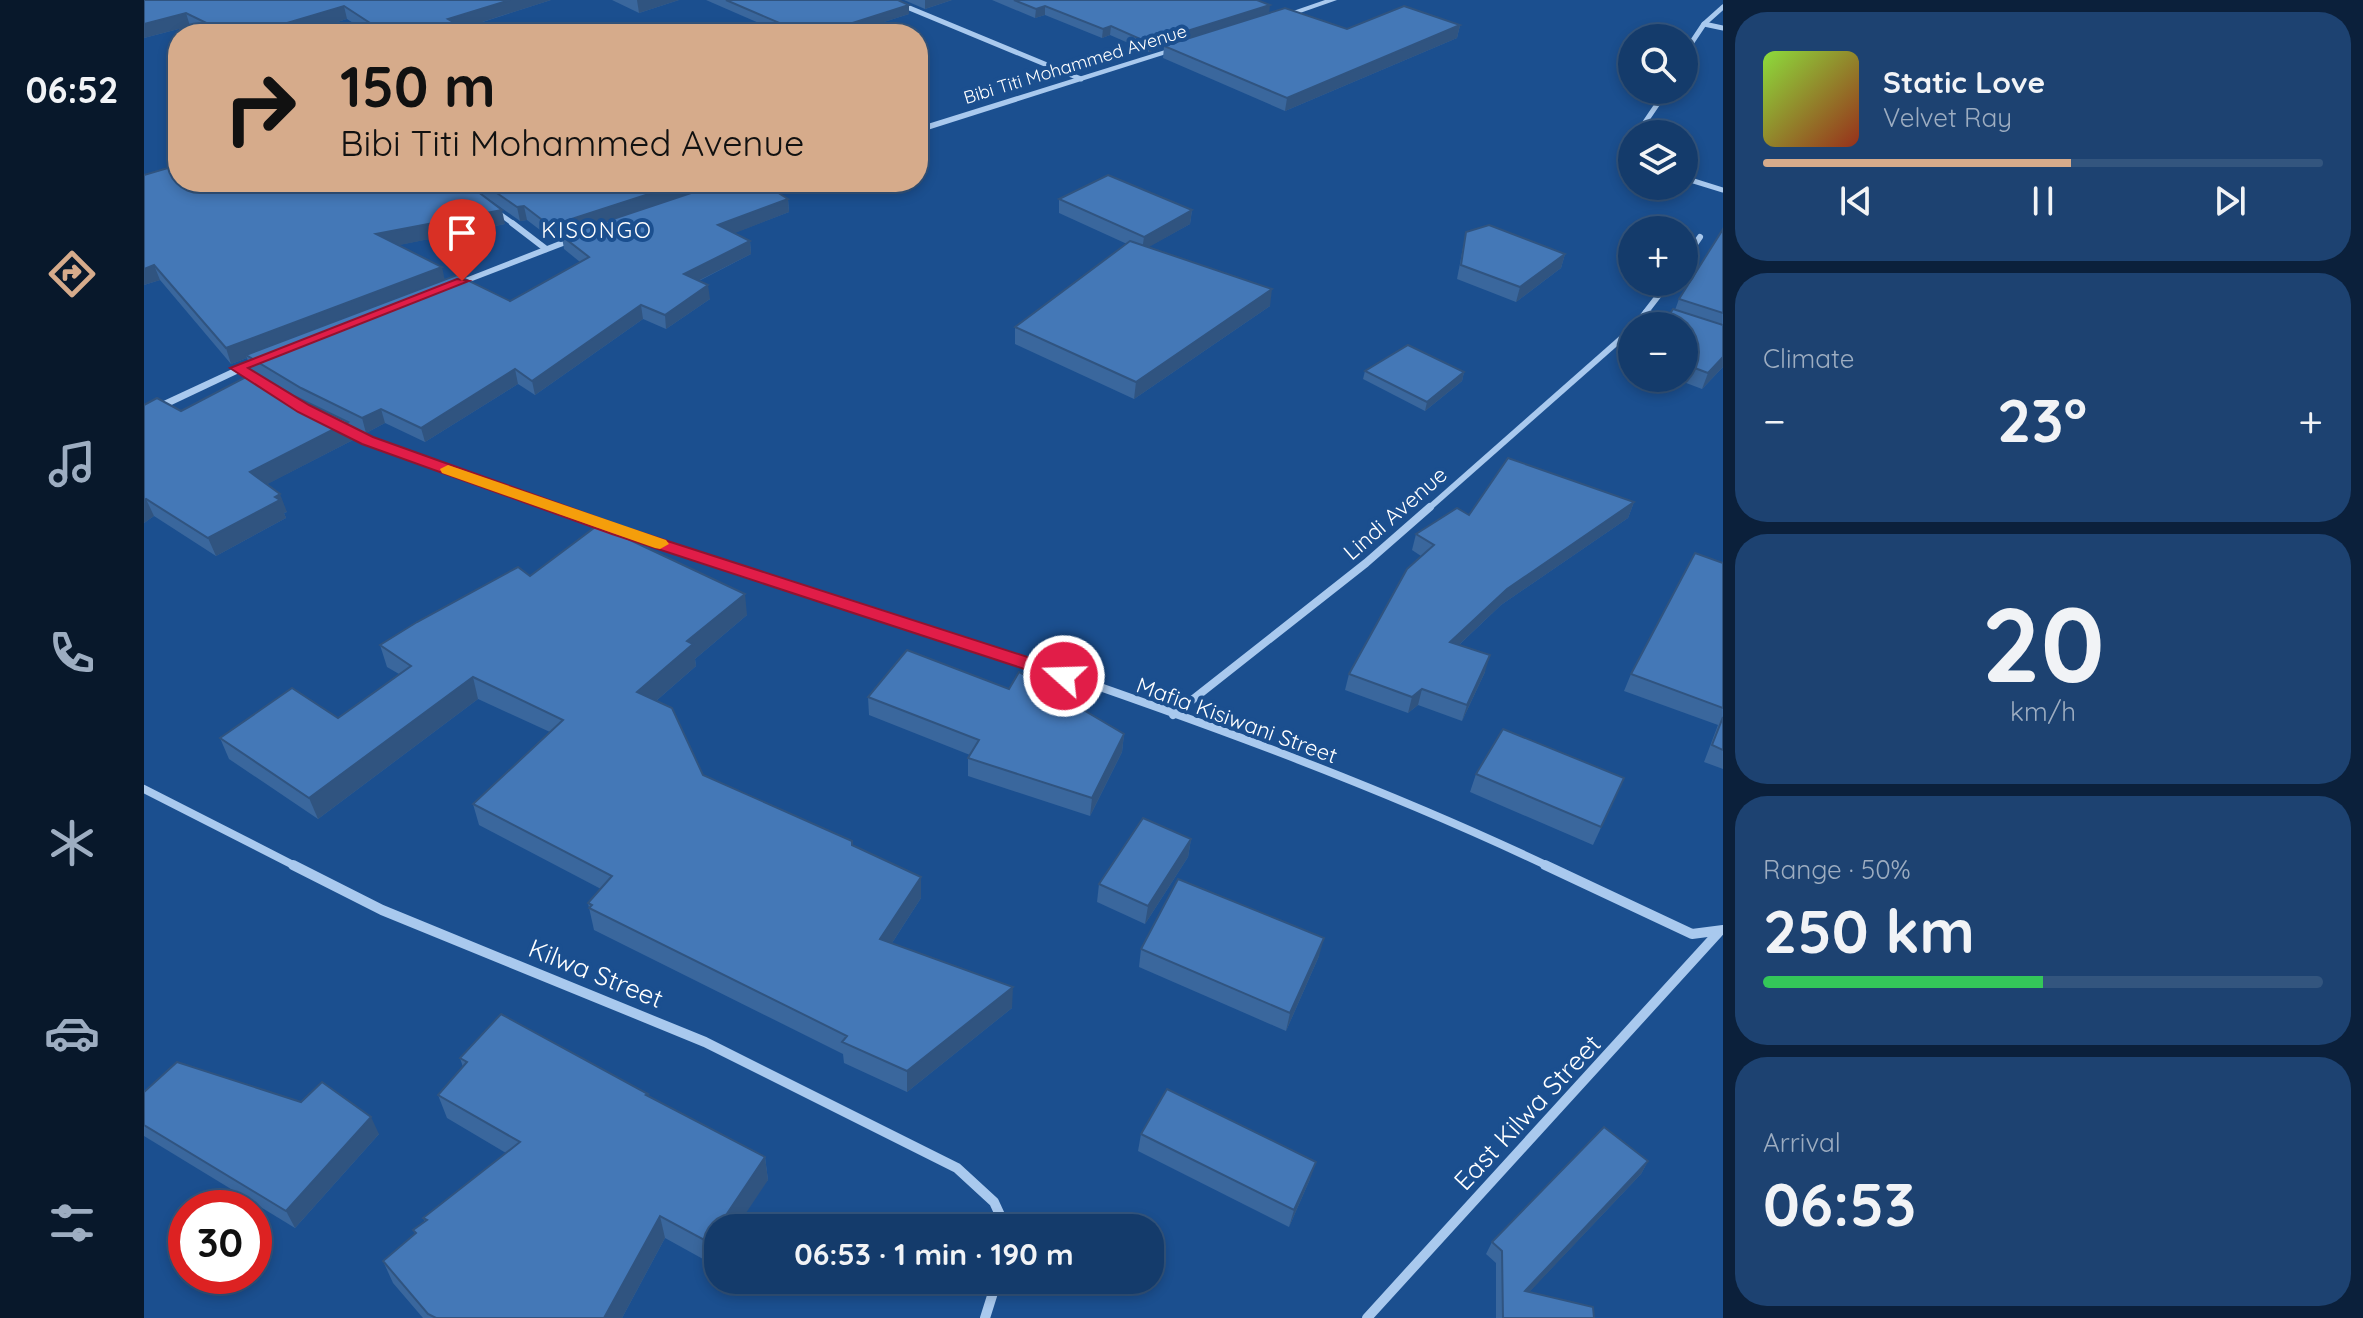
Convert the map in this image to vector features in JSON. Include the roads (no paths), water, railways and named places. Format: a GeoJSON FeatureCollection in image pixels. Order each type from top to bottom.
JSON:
{"type":"FeatureCollection","features":[{"type":"Feature","properties":{"kind":"street"},"geometry":{"type":"LineString","coordinates":[[890,0],[1081,79]]}},
{"type":"Feature","properties":{"kind":"street"},"geometry":{"type":"LineString","coordinates":[[1262,22],[1333,0]]}},
{"type":"Feature","properties":{"kind":"street"},"geometry":{"type":"LineString","coordinates":[[1698,33],[1723,7]]}},
{"type":"Feature","properties":{"kind":"street"},"geometry":{"type":"LineString","coordinates":[[1704,24],[1723,28]]}},
{"type":"Feature","properties":{"kind":"street","name":"Bibi Titi Mohammed Avenue"},"geometry":{"type":"LineString","coordinates":[[928,127],[1192,44]]}},
{"type":"Feature","properties":{"kind":"street"},"geometry":{"type":"LineString","coordinates":[[1698,182],[1723,190]]}},
{"type":"Feature","properties":{"kind":"street"},"geometry":{"type":"LineString","coordinates":[[496,211],[546,249]]}},
{"type":"Feature","properties":{"kind":"street"},"geometry":{"type":"LineString","coordinates":[[443,289],[597,230]]}},
{"type":"Feature","properties":{"kind":"street","name":"Lindi Avenue"},"geometry":{"type":"LineString","coordinates":[[1646,312],[1658,296]]}},
{"type":"Feature","properties":{"kind":"street","name":"Lindi Avenue"},"geometry":{"type":"LineString","coordinates":[[1173,715],[1366,563],[1618,341]]}},
{"type":"Feature","properties":{"kind":"street"},"geometry":{"type":"LineString","coordinates":[[144,414],[237,368],[281,351]]}},
{"type":"Feature","properties":{"kind":"street"},"geometry":{"type":"LineString","coordinates":[[237,368],[250,376]]}},
{"type":"Feature","properties":{"kind":"street","name":"Mafia Kisiwani Street"},"geometry":{"type":"LineString","coordinates":[[329,421],[367,440],[618,531],[1010,656],[1283,754],[1491,839],[1692,934],[1720,931]]}},
{"type":"Feature","properties":{"kind":"street","name":"Kilwa Street"},"geometry":{"type":"LineString","coordinates":[[144,789],[382,910],[705,1042],[957,1168],[984,1189],[1001,1214]]}},
{"type":"Feature","properties":{"kind":"street","name":"East Kilwa Street"},"geometry":{"type":"LineString","coordinates":[[1367,1318],[1720,931]]}},
{"type":"Feature","properties":{"kind":"street"},"geometry":{"type":"LineString","coordinates":[[985,1318],[993,1294]]}},
{"type":"Feature","properties":{"kind":"district","name":"KISONGO"},"geometry":{"type":"Point","coordinates":[597,230]}}]}
